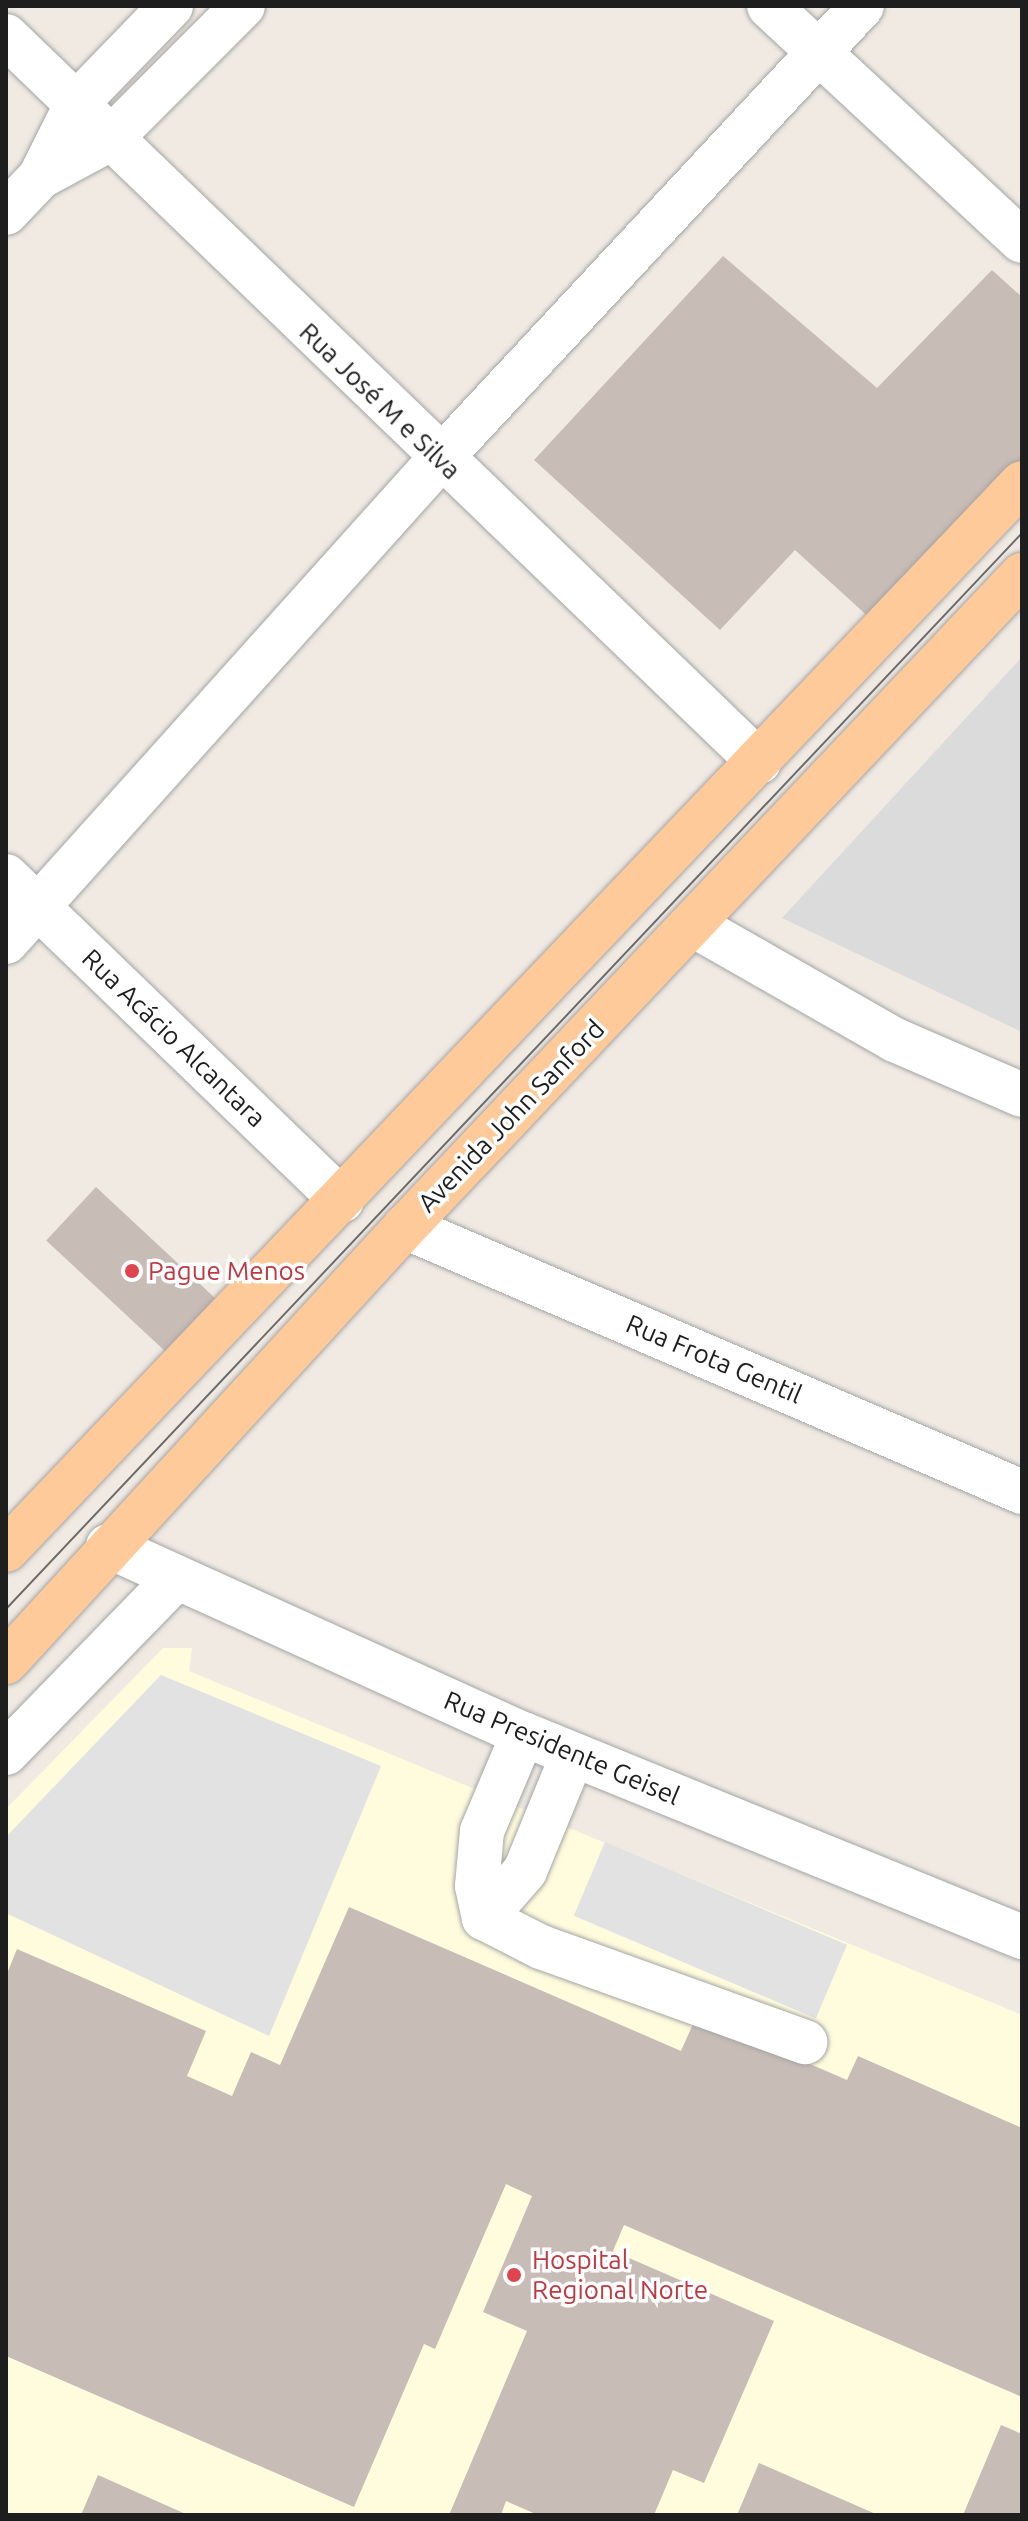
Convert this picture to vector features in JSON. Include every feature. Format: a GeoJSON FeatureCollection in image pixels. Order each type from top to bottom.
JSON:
{"type":"FeatureCollection","features":[{"type":"Feature","properties":{"kind":"main road"},"geometry":{"type":"LineString","coordinates":[[6,1550],[1022,483]]}},
{"type":"Feature","properties":{"kind":"main road","name":"Avenida John Sanford"},"geometry":{"type":"LineString","coordinates":[[6,1662],[108,1546],[405,1227],[695,926],[1022,575]]}},
{"type":"Feature","properties":{"kind":"street"},"geometry":{"type":"LineString","coordinates":[[6,213],[40,177],[77,103],[171,6]]}},
{"type":"Feature","properties":{"kind":"street"},"geometry":{"type":"LineString","coordinates":[[40,177],[110,139],[243,6]]}},
{"type":"Feature","properties":{"kind":"street"},"geometry":{"type":"LineString","coordinates":[[769,6],[1022,241]]}},
{"type":"Feature","properties":{"kind":"street"},"geometry":{"type":"LineString","coordinates":[[6,942],[41,908],[440,459],[862,6]]}},
{"type":"Feature","properties":{"kind":"street","name":"Rua José M e Silva"},"geometry":{"type":"LineString","coordinates":[[6,36],[440,459],[759,762]]}},
{"type":"Feature","properties":{"kind":"street","name":"Rua Acácio Alcantara"},"geometry":{"type":"LineString","coordinates":[[6,876],[342,1200]]}},
{"type":"Feature","properties":{"kind":"street"},"geometry":{"type":"LineString","coordinates":[[695,926],[895,1040],[1022,1095]]}},
{"type":"Feature","properties":{"kind":"street","name":"Rua Frota Gentil"},"geometry":{"type":"LineString","coordinates":[[405,1227],[1022,1492]]}},
{"type":"Feature","properties":{"kind":"street","name":"Rua Presidente Geisel"},"geometry":{"type":"LineString","coordinates":[[108,1546],[523,1734],[1022,1937]]}},
{"type":"Feature","properties":{"kind":"street"},"geometry":{"type":"LineString","coordinates":[[6,1753],[176,1578]]}},
{"type":"Feature","properties":{"kind":"street"},"geometry":{"type":"LineString","coordinates":[[523,1734],[482,1831],[477,1886],[484,1918],[528,1942],[805,2042]]}},
{"type":"Feature","properties":{"kind":"street"},"geometry":{"type":"LineString","coordinates":[[484,1918],[525,1871],[573,1754]]}},
{"type":"Feature","properties":{"kind":"shaded area"},"geometry":{"type":"Polygon","coordinates":[[[1022,657],[1022,1032],[782,918],[1022,657]]]}},
{"type":"Feature","properties":{"kind":"shaded area","name":"Hospital Regional Norte"},"geometry":{"type":"Polygon","coordinates":[[[163,1648],[192,1648],[189,1671],[605,1843],[578,1917],[815,2016],[607,1844],[1022,2015],[1022,2515],[6,2515],[6,1913],[268,2035],[161,1675],[6,1837],[6,1809],[163,1648]]]}},
{"type":"Feature","properties":{"kind":"shaded area"},"geometry":{"type":"Polygon","coordinates":[[[161,1675],[381,1766],[269,2036],[6,1913],[6,1837],[161,1675]]]}},
{"type":"Feature","properties":{"kind":"shaded area"},"geometry":{"type":"Polygon","coordinates":[[[605,1842],[847,1945],[816,2018],[574,1916],[605,1842]]]}},
{"type":"Feature","properties":{"kind":"building"},"geometry":{"type":"Polygon","coordinates":[[[723,256],[877,388],[992,270],[1022,297],[1022,462],[872,620],[795,550],[720,630],[534,460],[723,256]]]}},
{"type":"Feature","properties":{"kind":"building","name":"Pague Menos"},"geometry":{"type":"Polygon","coordinates":[[[96,1187],[215,1298],[165,1352],[46,1240],[96,1187]]]}},
{"type":"Feature","properties":{"kind":"building","name":"Hospital Regional Norte"},"geometry":{"type":"Polygon","coordinates":[[[349,1907],[681,2051],[697,2015],[847,2080],[858,2056],[1022,2128],[1022,2397],[624,2225],[613,2251],[774,2321],[704,2483],[673,2470],[654,2515],[538,2515],[506,2501],[501,2515],[449,2515],[527,2331],[483,2312],[532,2196],[506,2184],[435,2349],[424,2344],[354,2507],[6,2356],[6,1976],[17,1949],[206,2031],[187,2076],[232,2096],[251,2052],[280,2065],[349,1907]]]}},
{"type":"Feature","properties":{"kind":"building"},"geometry":{"type":"Polygon","coordinates":[[[1001,2425],[1022,2434],[1022,2515],[963,2515],[1001,2425]]]}},
{"type":"Feature","properties":{"kind":"building"},"geometry":{"type":"Polygon","coordinates":[[[759,2463],[878,2515],[737,2515],[759,2463]]]}},
{"type":"Feature","properties":{"kind":"building"},"geometry":{"type":"Polygon","coordinates":[[[98,2475],[188,2515],[81,2515],[98,2475]]]}},
{"type":"Feature","properties":{"kind":"tram line"},"geometry":{"type":"LineString","coordinates":[[6,1609],[1022,533]]}},
{"type":"Feature","properties":{"kind":"place","name":"Pague Menos"},"geometry":{"type":"Point","coordinates":[132,1271]}},
{"type":"Feature","properties":{"kind":"place","name":"Hospital Regional Norte"},"geometry":{"type":"Point","coordinates":[514,2275]}}]}
